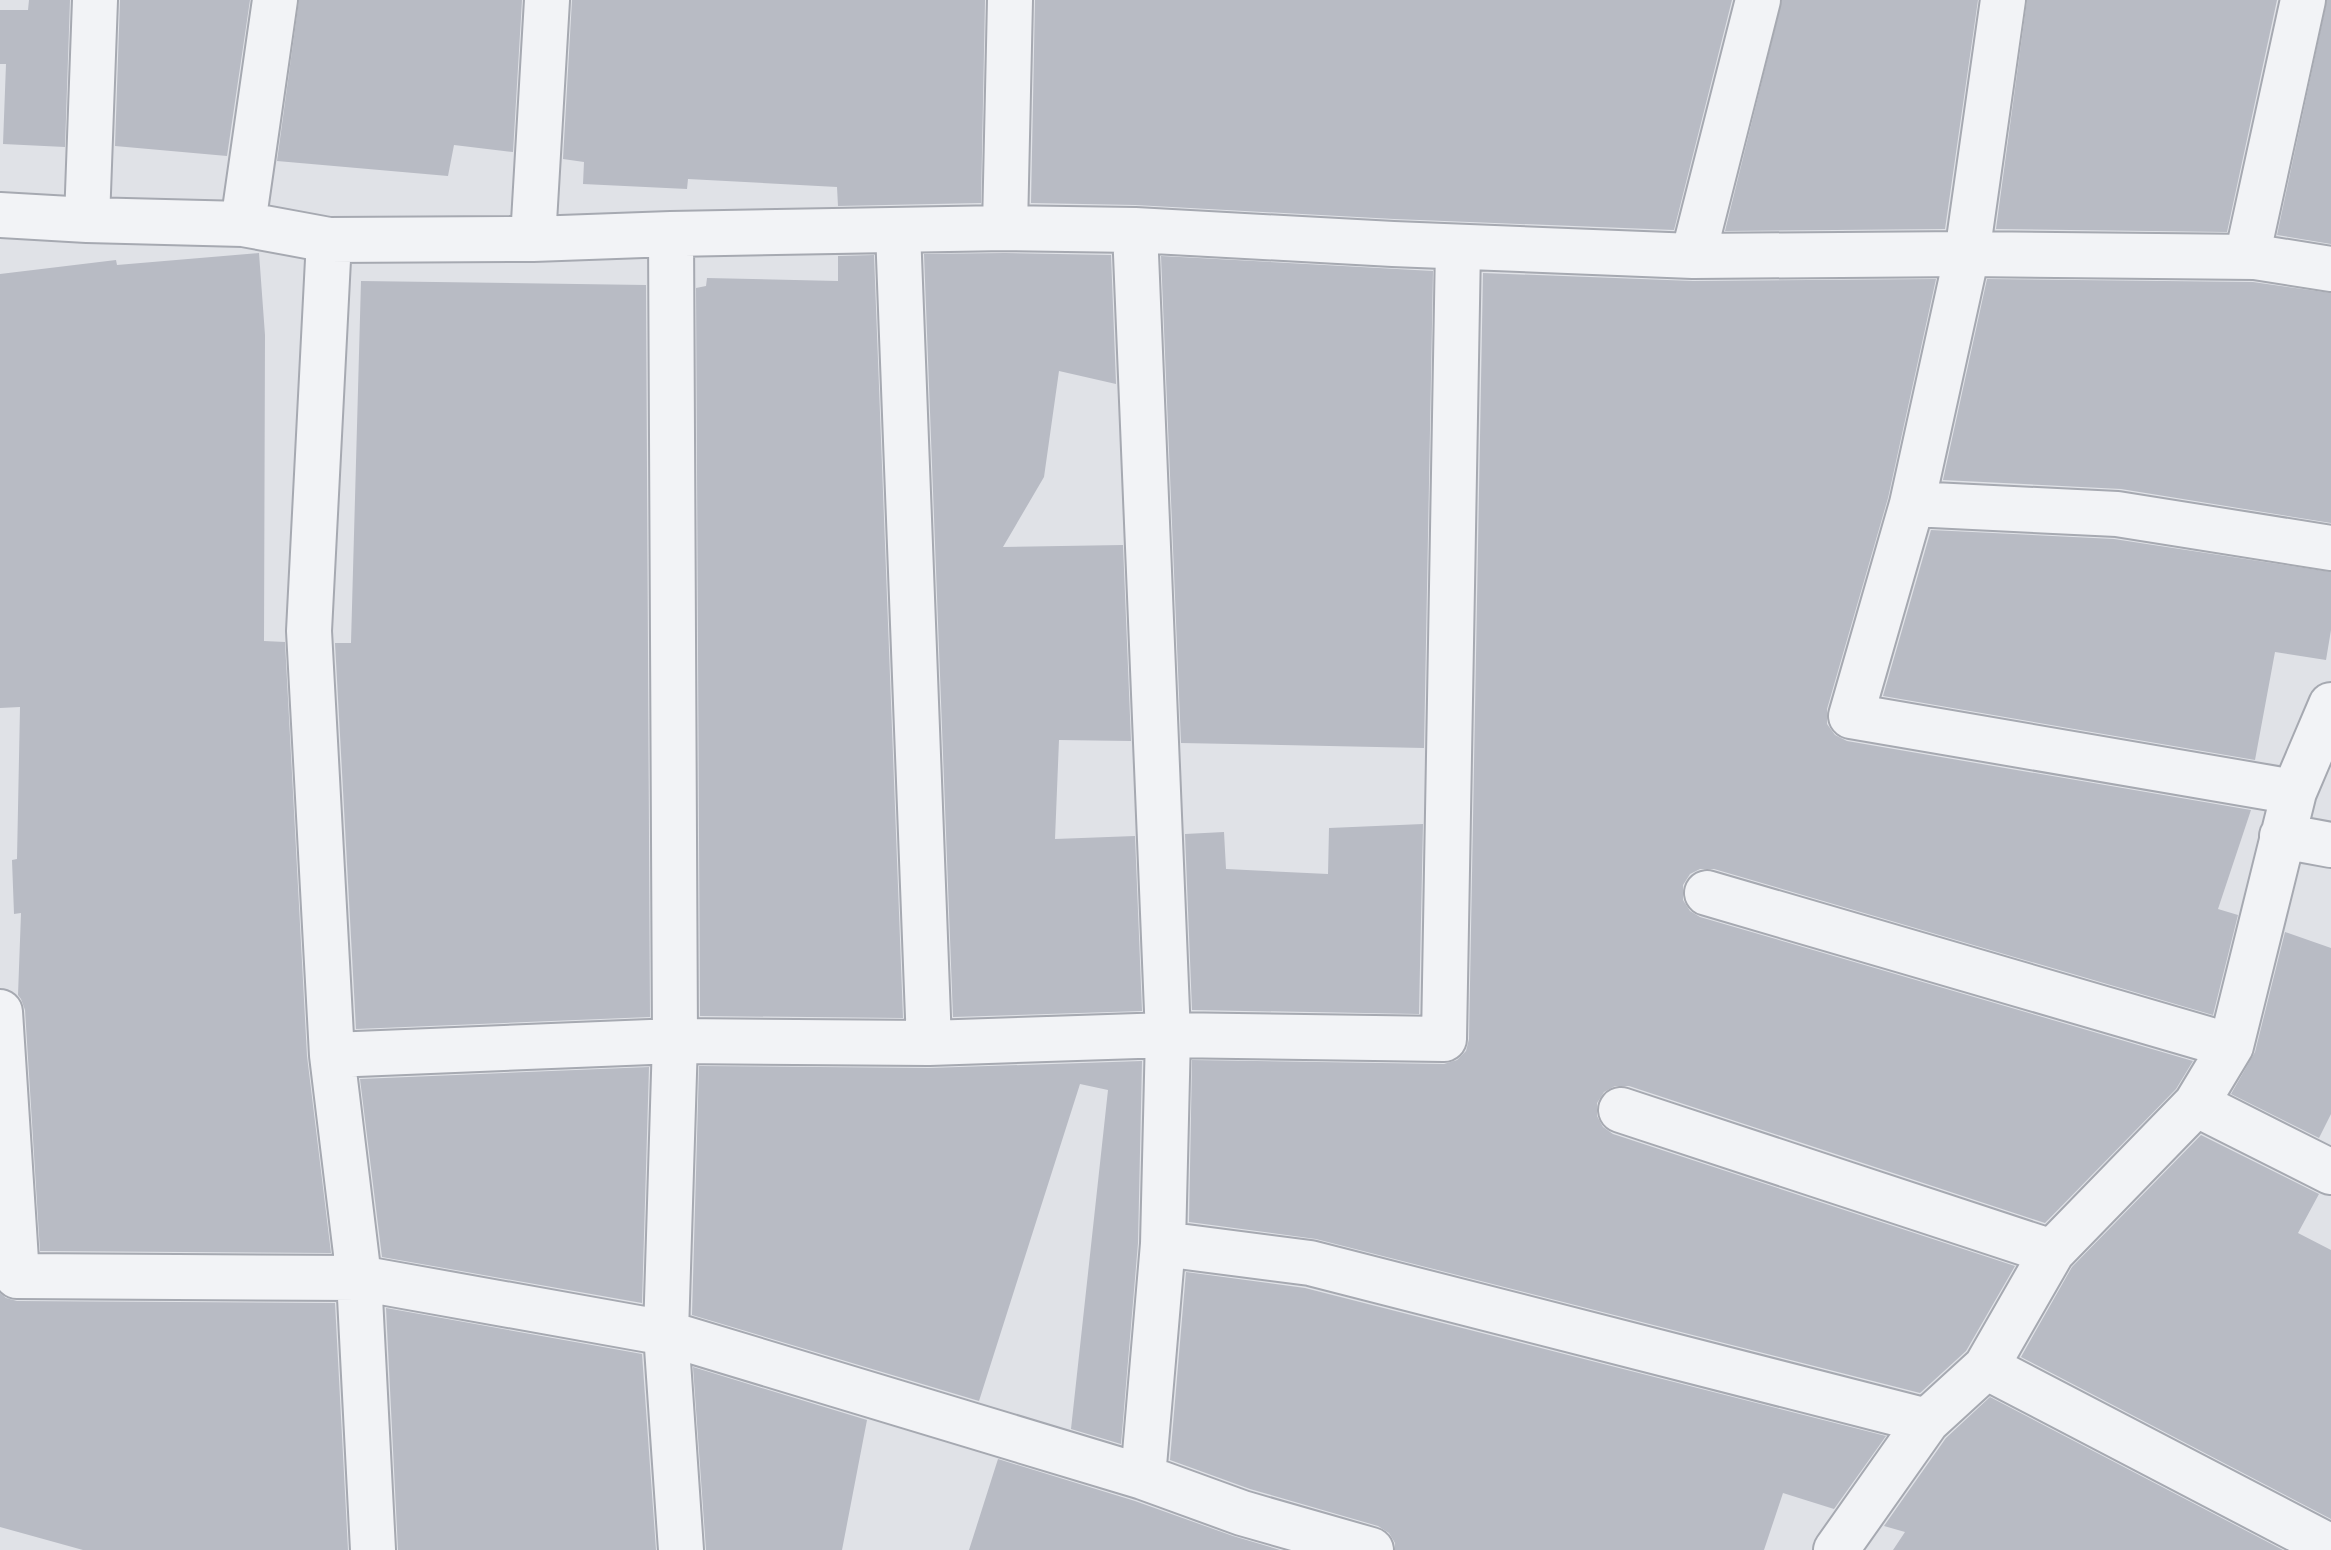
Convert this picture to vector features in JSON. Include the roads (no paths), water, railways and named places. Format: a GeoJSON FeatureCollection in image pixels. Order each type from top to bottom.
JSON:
{"type":"FeatureCollection","features":[{"type":"Feature","properties":{"kind":"street"},"geometry":{"type":"LineString","coordinates":[[87,220],[95,0]]}},
{"type":"Feature","properties":{"kind":"street"},"geometry":{"type":"LineString","coordinates":[[243,224],[275,0]]}},
{"type":"Feature","properties":{"kind":"street"},"geometry":{"type":"LineString","coordinates":[[533,239],[547,0]]}},
{"type":"Feature","properties":{"kind":"street"},"geometry":{"type":"LineString","coordinates":[[1005,228],[1010,0]]}},
{"type":"Feature","properties":{"kind":"street"},"geometry":{"type":"LineString","coordinates":[[1693,256],[1758,0]]}},
{"type":"Feature","properties":{"kind":"street"},"geometry":{"type":"LineString","coordinates":[[2003,0],[1967,254],[1912,504],[1851,716],[2294,792]]}},
{"type":"Feature","properties":{"kind":"street"},"geometry":{"type":"LineString","coordinates":[[2247,257],[2303,0]]}},
{"type":"Feature","properties":{"kind":"street"},"geometry":{"type":"LineString","coordinates":[[0,215],[243,224],[329,240],[533,239],[1005,228],[1135,230],[1693,256],[1967,254],[2247,257],[2331,269]]}},
{"type":"Feature","properties":{"kind":"street"},"geometry":{"type":"LineString","coordinates":[[1135,230],[1168,1035],[1163,1244],[1143,1477]]}},
{"type":"Feature","properties":{"kind":"street"},"geometry":{"type":"LineString","coordinates":[[898,231],[929,1043]]}},
{"type":"Feature","properties":{"kind":"street"},"geometry":{"type":"LineString","coordinates":[[671,234],[675,1041],[666,1333],[681,1550]]}},
{"type":"Feature","properties":{"kind":"street"},"geometry":{"type":"LineString","coordinates":[[329,240],[309,631],[332,1055],[359,1278],[373,1550]]}},
{"type":"Feature","properties":{"kind":"street"},"geometry":{"type":"LineString","coordinates":[[332,1055],[675,1041],[929,1043],[1168,1035],[1444,1039],[1458,247]]}},
{"type":"Feature","properties":{"kind":"street"},"geometry":{"type":"LineString","coordinates":[[1912,504],[2117,514],[2331,548]]}},
{"type":"Feature","properties":{"kind":"street"},"geometry":{"type":"LineString","coordinates":[[1836,1550],[1927,1421],[1986,1367],[2052,1252],[2196,1104],[2231,1046],[2294,792],[2331,705]]}},
{"type":"Feature","properties":{"kind":"street"},"geometry":{"type":"LineString","coordinates":[[2282,836],[2331,845]]}},
{"type":"Feature","properties":{"kind":"street"},"geometry":{"type":"LineString","coordinates":[[1707,893],[2231,1046]]}},
{"type":"Feature","properties":{"kind":"street"},"geometry":{"type":"LineString","coordinates":[[0,1012],[9,1276],[359,1278],[666,1333],[1143,1477],[1242,1513],[1371,1550]]}},
{"type":"Feature","properties":{"kind":"street"},"geometry":{"type":"LineString","coordinates":[[2196,1104],[2331,1172]]}},
{"type":"Feature","properties":{"kind":"street"},"geometry":{"type":"LineString","coordinates":[[1621,1110],[2052,1252]]}},
{"type":"Feature","properties":{"kind":"street"},"geometry":{"type":"LineString","coordinates":[[1163,1244],[1310,1263],[1927,1421]]}},
{"type":"Feature","properties":{"kind":"street"},"geometry":{"type":"LineString","coordinates":[[1986,1367],[2331,1547]]}}]}
